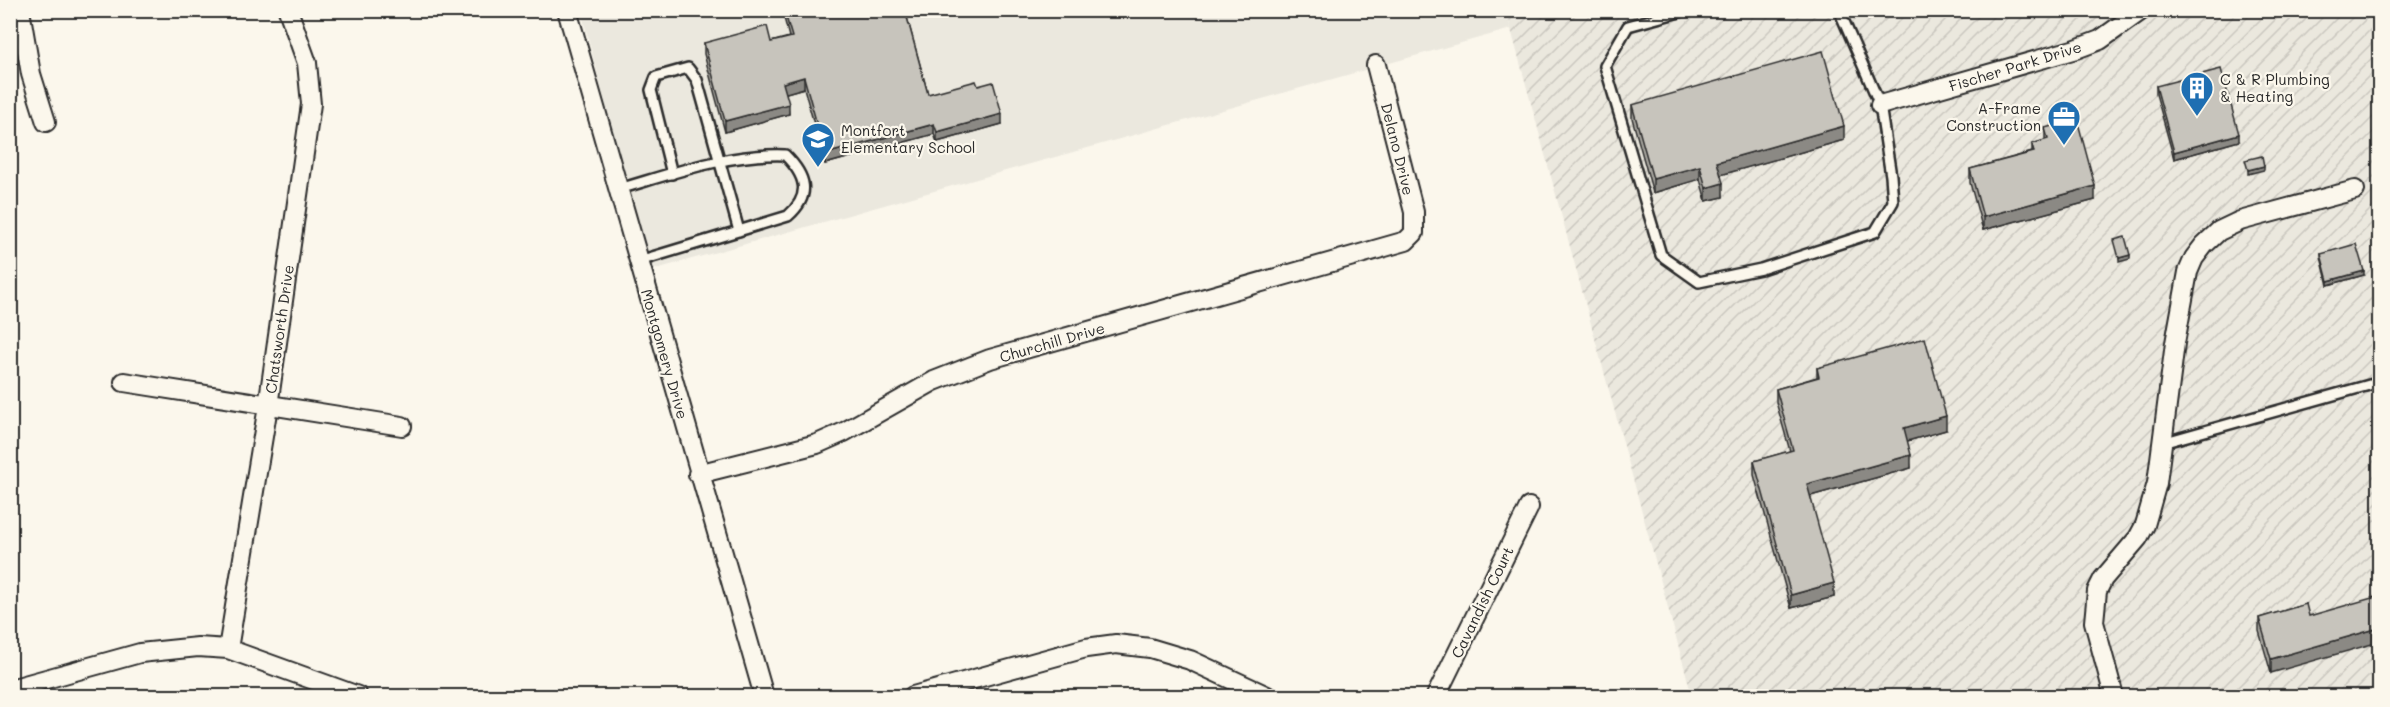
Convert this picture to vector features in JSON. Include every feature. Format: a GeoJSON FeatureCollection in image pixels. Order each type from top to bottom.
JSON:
{"type":"FeatureCollection","features":[{"type":"Feature","properties":{"kind":"street"},"geometry":{"type":"LineString","coordinates":[[20,10],[32,74],[46,122]]}},
{"type":"Feature","properties":{"kind":"street","name":"Chatsworth Drive"},"geometry":{"type":"LineString","coordinates":[[228,649],[268,406],[311,104],[307,63],[288,10]]}},
{"type":"Feature","properties":{"kind":"street","name":"Montgomery Drive"},"geometry":{"type":"LineString","coordinates":[[567,10],[698,474],[764,696]]}},
{"type":"Feature","properties":{"kind":"street","name":"Fischer Park Drive"},"geometry":{"type":"LineString","coordinates":[[1880,105],[2076,49],[2100,40],[2142,10]]}},
{"type":"Feature","properties":{"kind":"street","name":"Delano Drive"},"geometry":{"type":"LineString","coordinates":[[1376,65],[1414,212],[1414,233]]}},
{"type":"Feature","properties":{"kind":"street"},"geometry":{"type":"LineString","coordinates":[[2114,696],[2094,622],[2097,591],[2103,579],[2138,538],[2145,525],[2157,483],[2175,343],[2188,272],[2204,245],[2219,231],[2240,221],[2355,190]]}},
{"type":"Feature","properties":{"kind":"street","name":"Churchill Drive"},"geometry":{"type":"LineString","coordinates":[[698,474],[817,444],[844,432],[934,381],[990,359],[1400,244],[1414,233]]}},
{"type":"Feature","properties":{"kind":"street"},"geometry":{"type":"LineString","coordinates":[[124,382],[402,426]]}},
{"type":"Feature","properties":{"kind":"street","name":"Cavandish Court"},"geometry":{"type":"LineString","coordinates":[[1436,696],[1529,507]]}},
{"type":"Feature","properties":{"kind":"street"},"geometry":{"type":"LineString","coordinates":[[912,696],[1086,648],[1116,644],[1150,648],[1190,660],[1267,696]]}},
{"type":"Feature","properties":{"kind":"street"},"geometry":{"type":"LineString","coordinates":[[10,689],[140,653],[198,647],[228,649],[358,696]]}},
{"type":"Feature","properties":{"kind":"lane"},"geometry":{"type":"LineString","coordinates":[[1687,10],[1629,26],[1605,66],[1661,255],[1699,282],[1761,269],[1875,232],[1893,202],[1892,176],[1880,105],[1839,10]]}},
{"type":"Feature","properties":{"kind":"lane"},"geometry":{"type":"LineString","coordinates":[[672,174],[651,90],[656,77],[688,68],[697,80],[739,231]]}},
{"type":"Feature","properties":{"kind":"lane"},"geometry":{"type":"LineString","coordinates":[[619,189],[718,160],[785,155],[798,167],[805,191],[799,206],[788,216],[639,261]]}},
{"type":"Feature","properties":{"kind":"lane"},"geometry":{"type":"LineString","coordinates":[[2162,443],[2379,382]]}},
{"type":"Feature","properties":{"kind":"shaded area","name":"Montfort Elementary School"},"geometry":{"type":"Polygon","coordinates":[[[1506,10],[1511,29],[649,271],[581,11],[1506,10]]]}},
{"type":"Feature","properties":{"kind":"shaded area"},"geometry":{"type":"Polygon","coordinates":[[[1506,11],[2379,11],[2379,696],[1692,696],[1506,11]]]}},
{"type":"Feature","properties":{"kind":"building"},"geometry":{"type":"Polygon","coordinates":[[[784,10],[905,10],[928,94],[976,81],[978,86],[993,82],[1002,114],[937,132],[934,124],[825,154],[804,77],[783,83],[789,104],[725,121],[704,43],[767,26],[771,42],[792,37],[784,10]]]}},
{"type":"Feature","properties":{"kind":"building"},"geometry":{"type":"Polygon","coordinates":[[[1823,51],[1844,126],[1717,162],[1723,183],[1706,188],[1700,166],[1653,179],[1632,105],[1823,51]]]}},
{"type":"Feature","properties":{"kind":"building","name":"C & R Plumbing & Heating"},"geometry":{"type":"Polygon","coordinates":[[[2221,69],[2239,134],[2174,152],[2156,86],[2221,69]]]}},
{"type":"Feature","properties":{"kind":"building"},"geometry":{"type":"Polygon","coordinates":[[[2077,119],[2095,186],[1983,217],[1970,169],[2034,152],[2032,144],[2048,139],[2045,128],[2077,119]]]}},
{"type":"Feature","properties":{"kind":"building"},"geometry":{"type":"Polygon","coordinates":[[[2262,156],[2264,166],[2248,170],[2245,160],[2262,156]]]}},
{"type":"Feature","properties":{"kind":"building"},"geometry":{"type":"Polygon","coordinates":[[[2125,237],[2130,255],[2119,258],[2114,240],[2125,237]]]}},
{"type":"Feature","properties":{"kind":"building"},"geometry":{"type":"Polygon","coordinates":[[[2356,244],[2364,271],[2328,281],[2321,254],[2356,244]]]}},
{"type":"Feature","properties":{"kind":"building"},"geometry":{"type":"Polygon","coordinates":[[[1925,338],[1946,416],[1904,428],[1911,455],[1807,484],[1834,583],[1791,595],[1754,461],[1793,450],[1776,389],[1819,377],[1817,368],[1925,338]]]}},
{"type":"Feature","properties":{"kind":"building"},"geometry":{"type":"Polygon","coordinates":[[[2379,596],[2379,628],[2271,659],[2259,618],[2306,604],[2309,616],[2379,596]]]}},
{"type":"Feature","properties":{"kind":"place","name":"C & R Plumbing & Heating"},"geometry":{"type":"Point","coordinates":[2197,117]}},
{"type":"Feature","properties":{"kind":"place","name":"A-Frame Construction"},"geometry":{"type":"Point","coordinates":[2064,146]}},
{"type":"Feature","properties":{"kind":"place","name":"Montfort Elementary School"},"geometry":{"type":"Point","coordinates":[818,168]}}]}
